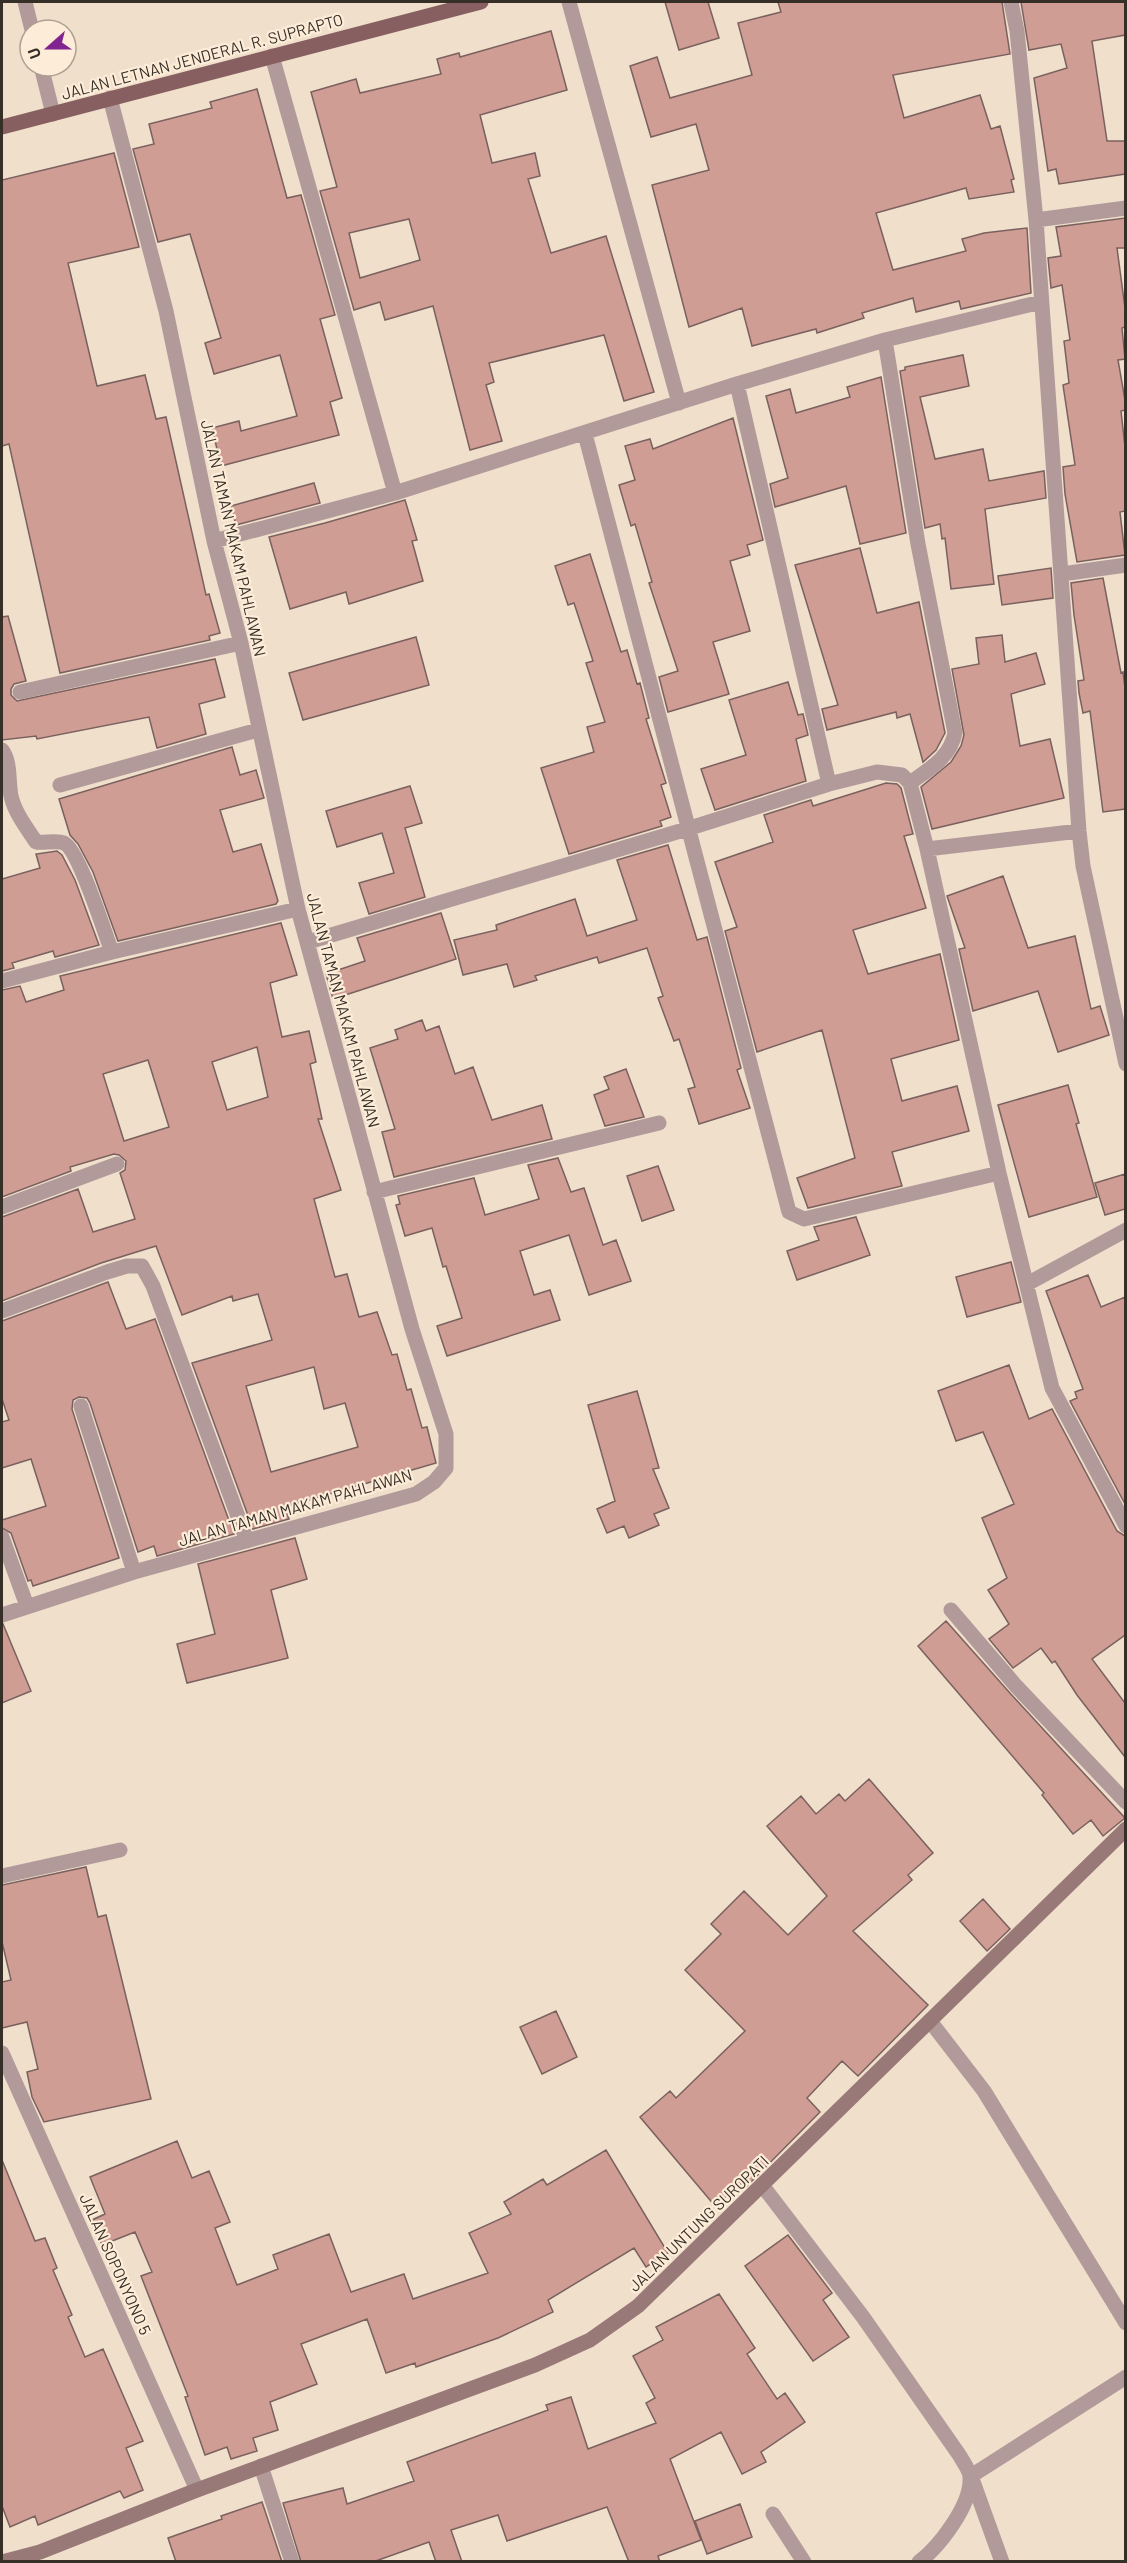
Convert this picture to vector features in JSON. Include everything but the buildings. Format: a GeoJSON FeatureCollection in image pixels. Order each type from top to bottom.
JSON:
{"type":"FeatureCollection","features":[{"type":"Feature","properties":{"kind":"main road","name":"JALAN LETNAN JENDERAL R. SUPRAPTO"},"geometry":{"type":"LineString","coordinates":[[2,127],[481,2]]}},
{"type":"Feature","properties":{"kind":"main road","name":"JALAN UNTUNG SUROPATI"},"geometry":{"type":"LineString","coordinates":[[2,2562],[40,2552],[197,2490],[535,2365],[590,2340],[638,2306],[1125,1829]]}},
{"type":"Feature","properties":{"kind":"street"},"geometry":{"type":"LineString","coordinates":[[25,2],[29,18]]}},
{"type":"Feature","properties":{"kind":"street"},"geometry":{"type":"LineString","coordinates":[[569,2],[679,403]]}},
{"type":"Feature","properties":{"kind":"street"},"geometry":{"type":"LineString","coordinates":[[1011,2],[1017,31],[1036,220],[1079,831],[1083,866],[1125,1064]]}},
{"type":"Feature","properties":{"kind":"street"},"geometry":{"type":"LineString","coordinates":[[272,56],[395,493]]}},
{"type":"Feature","properties":{"kind":"street"},"geometry":{"type":"LineString","coordinates":[[44,78],[53,114]]}},
{"type":"Feature","properties":{"kind":"street","name":"JALAN TAMAN MAKAM PAHLAWAN"},"geometry":{"type":"LineString","coordinates":[[2,1615],[134,1572],[416,1494],[434,1482],[446,1468],[446,1434],[412,1329],[298,909],[241,643],[214,541],[166,311],[110,98]]}},
{"type":"Feature","properties":{"kind":"street"},"geometry":{"type":"LineString","coordinates":[[1036,220],[1125,208]]}},
{"type":"Feature","properties":{"kind":"street"},"geometry":{"type":"LineString","coordinates":[[214,541],[395,493],[737,384],[885,340],[1041,302]]}},
{"type":"Feature","properties":{"kind":"street"},"geometry":{"type":"LineString","coordinates":[[885,340],[918,544],[955,734],[952,746],[944,758],[910,783]]}},
{"type":"Feature","properties":{"kind":"street"},"geometry":{"type":"LineString","coordinates":[[737,384],[829,784]]}},
{"type":"Feature","properties":{"kind":"street"},"geometry":{"type":"LineString","coordinates":[[585,434],[789,1212],[804,1219],[999,1173]]}},
{"type":"Feature","properties":{"kind":"street"},"geometry":{"type":"LineString","coordinates":[[1062,574],[1125,565]]}},
{"type":"Feature","properties":{"kind":"street"},"geometry":{"type":"LineString","coordinates":[[21,692],[241,643]]}},
{"type":"Feature","properties":{"kind":"street"},"geometry":{"type":"LineString","coordinates":[[60,785],[258,730]]}},
{"type":"Feature","properties":{"kind":"street"},"geometry":{"type":"LineString","coordinates":[[2,750],[6,756],[11,796],[17,813],[36,842],[63,843],[70,848],[112,952]]}},
{"type":"Feature","properties":{"kind":"street"},"geometry":{"type":"LineString","coordinates":[[308,942],[687,829],[829,784],[877,772],[902,775],[910,783],[927,849],[999,1173],[1052,1388],[1125,1527]]}},
{"type":"Feature","properties":{"kind":"street"},"geometry":{"type":"LineString","coordinates":[[927,849],[1079,831]]}},
{"type":"Feature","properties":{"kind":"street"},"geometry":{"type":"LineString","coordinates":[[2,981],[112,952],[298,909]]}},
{"type":"Feature","properties":{"kind":"street"},"geometry":{"type":"LineString","coordinates":[[374,1192],[659,1123]]}},
{"type":"Feature","properties":{"kind":"street"},"geometry":{"type":"LineString","coordinates":[[2,1207],[117,1164]]}},
{"type":"Feature","properties":{"kind":"street"},"geometry":{"type":"LineString","coordinates":[[1027,1284],[1125,1230]]}},
{"type":"Feature","properties":{"kind":"street"},"geometry":{"type":"LineString","coordinates":[[2,1311],[107,1272],[127,1266],[142,1266],[153,1286],[247,1541]]}},
{"type":"Feature","properties":{"kind":"street"},"geometry":{"type":"LineString","coordinates":[[81,1406],[134,1572]]}},
{"type":"Feature","properties":{"kind":"street"},"geometry":{"type":"LineString","coordinates":[[2,1537],[27,1606]]}},
{"type":"Feature","properties":{"kind":"street"},"geometry":{"type":"LineString","coordinates":[[951,1610],[1016,1686],[1125,1802]]}},
{"type":"Feature","properties":{"kind":"street"},"geometry":{"type":"LineString","coordinates":[[2,1876],[120,1850]]}},
{"type":"Feature","properties":{"kind":"street"},"geometry":{"type":"LineString","coordinates":[[930,2021],[984,2091],[1125,2323]]}},
{"type":"Feature","properties":{"kind":"street","name":"JALAN SOPONYONO 5"},"geometry":{"type":"LineString","coordinates":[[2,2053],[197,2490]]}},
{"type":"Feature","properties":{"kind":"street"},"geometry":{"type":"LineString","coordinates":[[762,2185],[864,2317],[960,2456],[971,2476],[1002,2562]]}},
{"type":"Feature","properties":{"kind":"street"},"geometry":{"type":"LineString","coordinates":[[919,2562],[958,2518],[971,2476],[1125,2377]]}},
{"type":"Feature","properties":{"kind":"street"},"geometry":{"type":"LineString","coordinates":[[261,2466],[292,2562]]}},
{"type":"Feature","properties":{"kind":"street"},"geometry":{"type":"LineString","coordinates":[[773,2514],[804,2562]]}}]}
